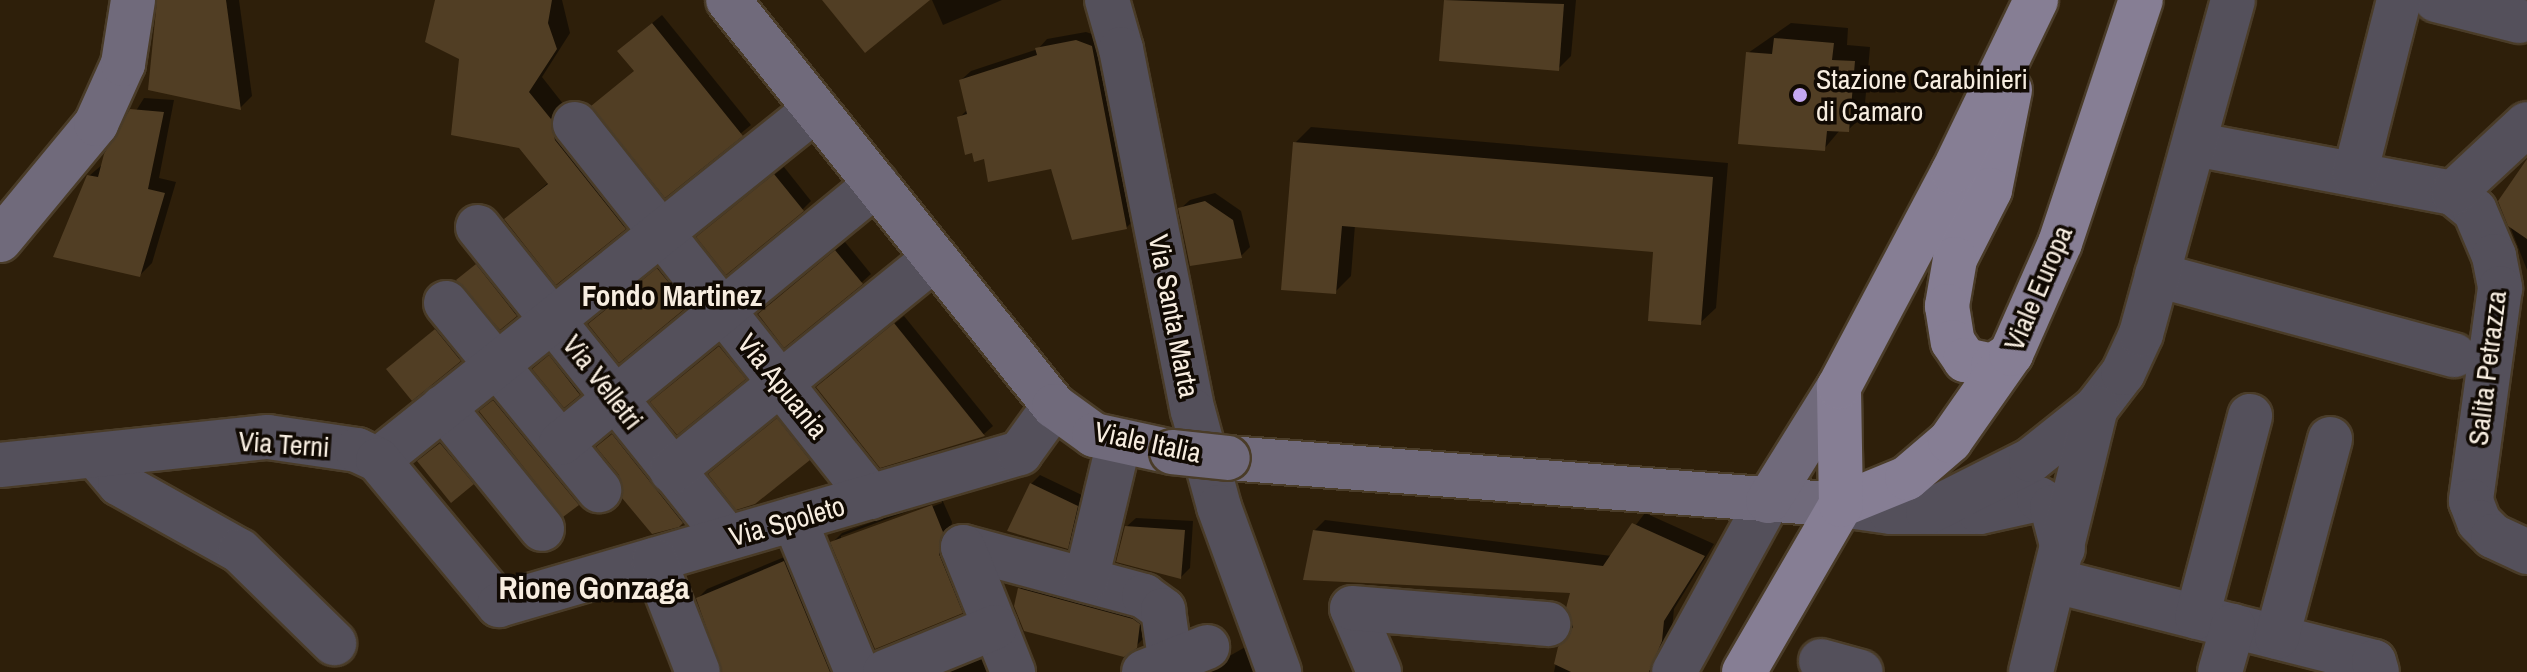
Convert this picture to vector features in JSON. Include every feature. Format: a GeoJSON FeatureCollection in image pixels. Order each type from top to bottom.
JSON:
{"type":"FeatureCollection","features":[{"type":"Feature","properties":{"kind":"main road"},"geometry":{"type":"LineString","coordinates":[[0,240],[96,124],[123,64],[133,0]]}},
{"type":"Feature","properties":{"kind":"main road","name":"Viale Italia"},"geometry":{"type":"LineString","coordinates":[[728,0],[1054,406],[1094,435],[1172,452],[1228,458],[1841,505]]}},
{"type":"Feature","properties":{"kind":"main road","name":"Viale Europa"},"geometry":{"type":"LineString","coordinates":[[1841,505],[1907,478],[1950,441],[2011,354],[2060,243],[2141,0]]}},
{"type":"Feature","properties":{"kind":"main road"},"geometry":{"type":"LineString","coordinates":[[2011,354],[1993,366],[1965,360],[1953,342],[1947,306],[1955,259],[1990,190],[2029,17]]}},
{"type":"Feature","properties":{"kind":"main road"},"geometry":{"type":"LineString","coordinates":[[1768,501],[1839,387],[2029,17]]}},
{"type":"Feature","properties":{"kind":"main road"},"geometry":{"type":"LineString","coordinates":[[1744,672],[1841,505],[1839,387]]}},
{"type":"Feature","properties":{"kind":"street","name":"Via Santa Marta"},"geometry":{"type":"LineString","coordinates":[[1107,0],[1127,76],[1193,411],[1219,507],[1279,672]]}},
{"type":"Feature","properties":{"kind":"street"},"geometry":{"type":"LineString","coordinates":[[1928,512],[2031,460],[2096,408],[2123,373],[2157,275],[2233,0]]}},
{"type":"Feature","properties":{"kind":"street"},"geometry":{"type":"LineString","coordinates":[[2355,174],[2399,0]]}},
{"type":"Feature","properties":{"kind":"street"},"geometry":{"type":"LineString","coordinates":[[2436,0],[2519,21]]}},
{"type":"Feature","properties":{"kind":"street"},"geometry":{"type":"LineString","coordinates":[[378,460],[816,109]]}},
{"type":"Feature","properties":{"kind":"street","name":"Via Apuania"},"geometry":{"type":"LineString","coordinates":[[575,124],[871,497]]}},
{"type":"Feature","properties":{"kind":"street"},"geometry":{"type":"LineString","coordinates":[[2194,144],[2453,193],[2527,124]]}},
{"type":"Feature","properties":{"kind":"street"},"geometry":{"type":"LineString","coordinates":[[561,443],[876,184]]}},
{"type":"Feature","properties":{"kind":"street","name":"Salita Petrazza"},"geometry":{"type":"LineString","coordinates":[[2453,193],[2475,211],[2494,256],[2500,288],[2471,501],[2479,522],[2493,536],[2527,552]]}},
{"type":"Feature","properties":{"kind":"street","name":"Via Velletri"},"geometry":{"type":"LineString","coordinates":[[478,227],[727,538]]}},
{"type":"Feature","properties":{"kind":"street"},"geometry":{"type":"LineString","coordinates":[[672,471],[935,258]]}},
{"type":"Feature","properties":{"kind":"street"},"geometry":{"type":"LineString","coordinates":[[2157,275],[2454,355]]}},
{"type":"Feature","properties":{"kind":"street"},"geometry":{"type":"LineString","coordinates":[[446,303],[599,490]]}},
{"type":"Feature","properties":{"kind":"street","name":"Via Spoleto"},"geometry":{"type":"LineString","coordinates":[[378,460],[499,605],[1020,453],[1054,406]]}},
{"type":"Feature","properties":{"kind":"street"},"geometry":{"type":"LineString","coordinates":[[443,407],[542,529]]}},
{"type":"Feature","properties":{"kind":"street"},"geometry":{"type":"LineString","coordinates":[[2031,672],[2096,408]]}},
{"type":"Feature","properties":{"kind":"street"},"geometry":{"type":"LineString","coordinates":[[2220,672],[2215,622],[2250,416]]}},
{"type":"Feature","properties":{"kind":"street","name":"Via Terni"},"geometry":{"type":"LineString","coordinates":[[0,465],[268,437],[357,450],[378,460]]}},
{"type":"Feature","properties":{"kind":"street"},"geometry":{"type":"LineString","coordinates":[[2277,637],[2330,439]]}},
{"type":"Feature","properties":{"kind":"street"},"geometry":{"type":"LineString","coordinates":[[1086,580],[1119,442]]}},
{"type":"Feature","properties":{"kind":"street"},"geometry":{"type":"LineString","coordinates":[[97,457],[120,484],[240,551],[334,643]]}},
{"type":"Feature","properties":{"kind":"street"},"geometry":{"type":"LineString","coordinates":[[1841,505],[1928,512],[1980,512],[2039,499],[2052,507],[2059,565]]}},
{"type":"Feature","properties":{"kind":"street"},"geometry":{"type":"LineString","coordinates":[[1674,672],[1768,501]]}},
{"type":"Feature","properties":{"kind":"street"},"geometry":{"type":"LineString","coordinates":[[794,519],[857,672]]}},
{"type":"Feature","properties":{"kind":"street"},"geometry":{"type":"LineString","coordinates":[[1013,672],[963,547],[1144,596],[1163,610],[1173,663]]}},
{"type":"Feature","properties":{"kind":"street"},"geometry":{"type":"LineString","coordinates":[[654,560],[698,672]]}},
{"type":"Feature","properties":{"kind":"street"},"geometry":{"type":"LineString","coordinates":[[2059,565],[2215,622],[2375,667]]}},
{"type":"Feature","properties":{"kind":"street"},"geometry":{"type":"LineString","coordinates":[[1379,672],[1352,608],[1548,624]]}},
{"type":"Feature","properties":{"kind":"street"},"geometry":{"type":"LineString","coordinates":[[885,672],[995,627]]}},
{"type":"Feature","properties":{"kind":"building"},"geometry":{"type":"Polygon","coordinates":[[[157,0],[226,0],[241,110],[148,90],[157,0]]]}},
{"type":"Feature","properties":{"kind":"building"},"geometry":{"type":"Polygon","coordinates":[[[435,0],[552,0],[548,23],[557,49],[529,92],[551,119],[555,140],[626,229],[556,285],[504,219],[548,184],[519,148],[451,135],[459,59],[425,42],[435,0]]]}},
{"type":"Feature","properties":{"kind":"building"},"geometry":{"type":"Polygon","coordinates":[[[822,0],[930,0],[865,53],[822,0]]]}},
{"type":"Feature","properties":{"kind":"building"},"geometry":{"type":"Polygon","coordinates":[[[1444,0],[1564,4],[1559,71],[1439,61],[1444,0]]]}},
{"type":"Feature","properties":{"kind":"building"},"geometry":{"type":"Polygon","coordinates":[[[652,23],[743,136],[665,198],[591,106],[634,71],[617,51],[652,23]]]}},
{"type":"Feature","properties":{"kind":"building"},"geometry":{"type":"Polygon","coordinates":[[[1774,38],[1834,43],[1832,60],[1855,61],[1849,132],[1827,131],[1825,151],[1738,144],[1746,52],[1772,54],[1774,38]]]}},
{"type":"Feature","properties":{"kind":"building"},"geometry":{"type":"Polygon","coordinates":[[[1076,40],[1092,46],[1127,229],[1072,240],[1051,169],[988,182],[984,159],[974,162],[972,153],[965,155],[957,117],[967,114],[959,80],[1037,55],[1035,48],[1076,40]]]}},
{"type":"Feature","properties":{"kind":"building"},"geometry":{"type":"Polygon","coordinates":[[[130,109],[164,112],[148,189],[165,193],[140,277],[53,257],[87,175],[98,177],[104,154],[130,109]]]}},
{"type":"Feature","properties":{"kind":"building"},"geometry":{"type":"Polygon","coordinates":[[[1293,142],[1713,177],[1701,325],[1648,321],[1653,252],[1342,226],[1336,294],[1281,290],[1293,142]]]}},
{"type":"Feature","properties":{"kind":"building"},"geometry":{"type":"Polygon","coordinates":[[[2527,159],[2527,239],[2508,226],[2498,201],[2527,159]]]}},
{"type":"Feature","properties":{"kind":"building"},"geometry":{"type":"Polygon","coordinates":[[[774,174],[804,211],[726,275],[696,237],[774,174]]]}},
{"type":"Feature","properties":{"kind":"building"},"geometry":{"type":"Polygon","coordinates":[[[1205,201],[1233,220],[1242,258],[1190,266],[1178,208],[1205,201]]]}},
{"type":"Feature","properties":{"kind":"building"},"geometry":{"type":"Polygon","coordinates":[[[835,250],[863,284],[784,348],[758,314],[835,250]]]}},
{"type":"Feature","properties":{"kind":"building"},"geometry":{"type":"Polygon","coordinates":[[[476,264],[517,316],[500,330],[456,280],[476,264]]]}},
{"type":"Feature","properties":{"kind":"building"},"geometry":{"type":"Polygon","coordinates":[[[657,268],[688,306],[619,363],[588,324],[657,268]]]}},
{"type":"Feature","properties":{"kind":"building"},"geometry":{"type":"Polygon","coordinates":[[[894,323],[985,436],[880,468],[816,387],[894,323]]]}},
{"type":"Feature","properties":{"kind":"building"},"geometry":{"type":"Polygon","coordinates":[[[435,329],[461,361],[412,401],[386,369],[435,329]]]}},
{"type":"Feature","properties":{"kind":"building"},"geometry":{"type":"Polygon","coordinates":[[[719,346],[746,379],[677,435],[650,402],[719,346]]]}},
{"type":"Feature","properties":{"kind":"building"},"geometry":{"type":"Polygon","coordinates":[[[549,355],[580,395],[564,408],[532,369],[549,355]]]}},
{"type":"Feature","properties":{"kind":"building"},"geometry":{"type":"Polygon","coordinates":[[[493,400],[579,505],[563,517],[479,411],[493,400]]]}},
{"type":"Feature","properties":{"kind":"building"},"geometry":{"type":"Polygon","coordinates":[[[777,418],[810,460],[755,504],[736,510],[708,474],[777,418]]]}},
{"type":"Feature","properties":{"kind":"building"},"geometry":{"type":"Polygon","coordinates":[[[612,434],[683,523],[679,527],[652,534],[622,498],[619,475],[596,447],[612,434]]]}},
{"type":"Feature","properties":{"kind":"building"},"geometry":{"type":"Polygon","coordinates":[[[440,443],[474,484],[451,503],[417,461],[440,443]]]}},
{"type":"Feature","properties":{"kind":"building"},"geometry":{"type":"Polygon","coordinates":[[[1030,483],[1078,506],[1068,549],[1007,531],[1030,483]]]}},
{"type":"Feature","properties":{"kind":"building"},"geometry":{"type":"Polygon","coordinates":[[[932,505],[943,532],[939,554],[963,613],[875,649],[830,542],[932,505]]]}},
{"type":"Feature","properties":{"kind":"building"},"geometry":{"type":"Polygon","coordinates":[[[1632,523],[1705,556],[1664,621],[1662,641],[1649,672],[1571,672],[1554,664],[1558,647],[1573,627],[1566,608],[1570,593],[1303,580],[1313,530],[1603,566],[1632,523]]]}},
{"type":"Feature","properties":{"kind":"building"},"geometry":{"type":"Polygon","coordinates":[[[1125,526],[1185,530],[1181,579],[1116,562],[1125,526]]]}},
{"type":"Feature","properties":{"kind":"building"},"geometry":{"type":"Polygon","coordinates":[[[784,561],[830,672],[722,672],[696,598],[784,561]]]}},
{"type":"Feature","properties":{"kind":"building"},"geometry":{"type":"Polygon","coordinates":[[[1018,588],[1133,619],[1140,624],[1137,648],[1124,657],[1024,631],[1014,606],[1018,588]]]}},
{"type":"Feature","properties":{"kind":"place","name":"Stazione Carabinieri di Camaro"},"geometry":{"type":"Point","coordinates":[1800,95]}},
{"type":"Feature","properties":{"kind":"district","name":"Fondo Martinez"},"geometry":{"type":"Point","coordinates":[672,295]}},
{"type":"Feature","properties":{"kind":"district","name":"Rione Gonzaga"},"geometry":{"type":"Point","coordinates":[594,588]}}]}
